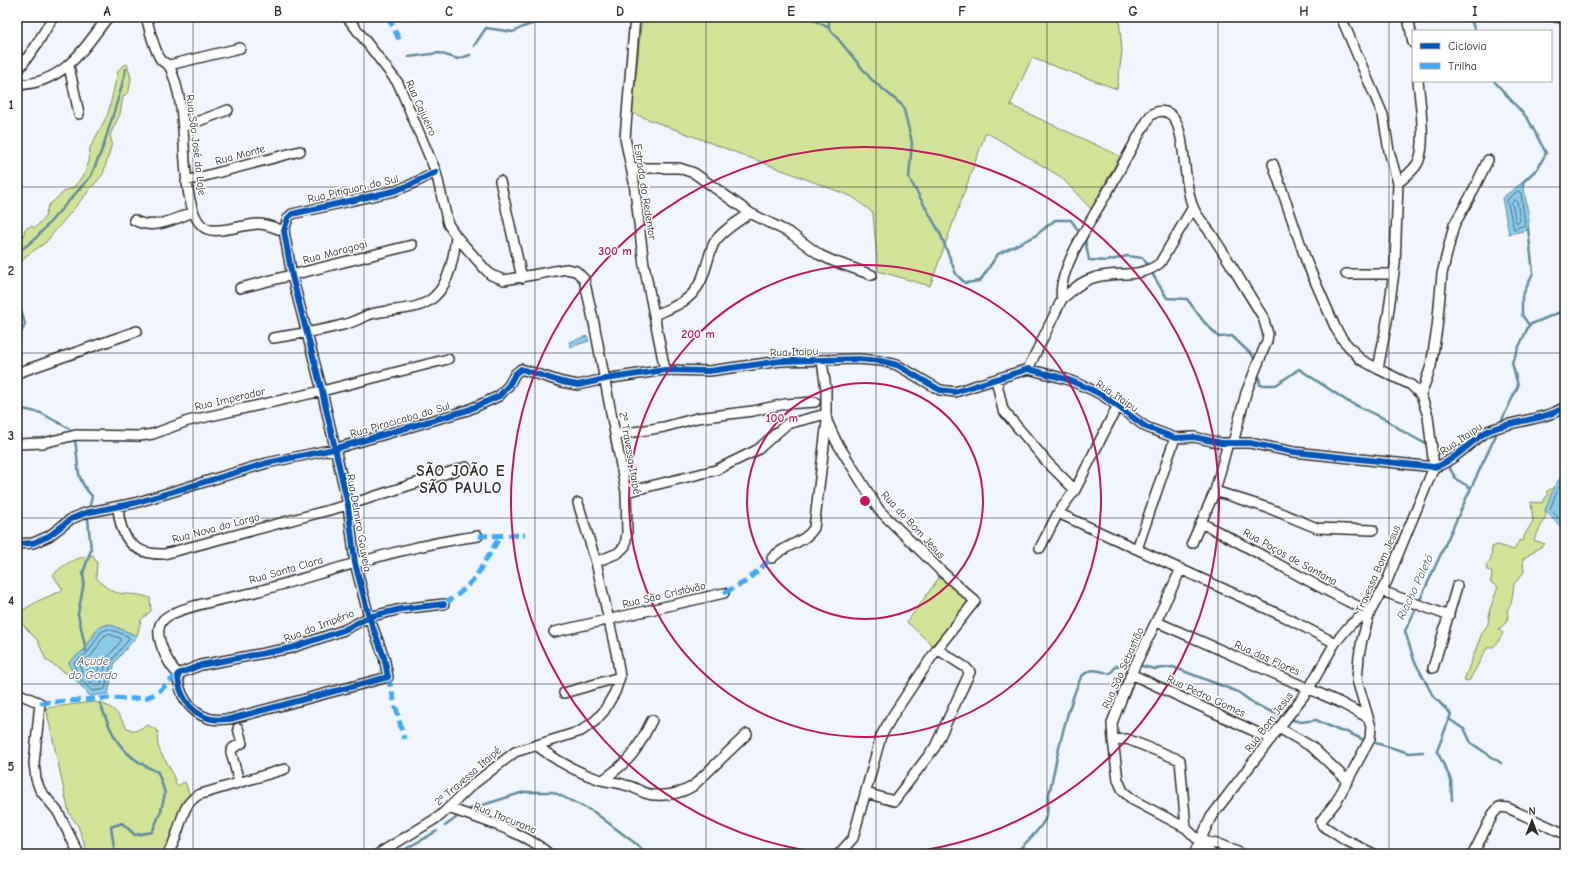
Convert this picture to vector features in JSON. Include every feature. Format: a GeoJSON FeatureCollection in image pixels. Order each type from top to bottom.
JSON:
{"type":"FeatureCollection","features":[{"type":"Feature","properties":{"kind":"street"},"geometry":{"type":"LineString","coordinates":[[17,72],[37,44],[53,17]]}},
{"type":"Feature","properties":{"kind":"street"},"geometry":{"type":"LineString","coordinates":[[17,85],[40,83],[69,66],[108,17]]}},
{"type":"Feature","properties":{"kind":"street","name":"Rua São José da Laje"},"geometry":{"type":"LineString","coordinates":[[146,17],[161,59],[169,65],[178,94],[183,127],[186,181],[193,212]]}},
{"type":"Feature","properties":{"kind":"street","name":"Estrada do Redentor"},"geometry":{"type":"LineString","coordinates":[[635,17],[625,138],[631,168],[644,265],[665,370]]}},
{"type":"Feature","properties":{"kind":"street"},"geometry":{"type":"LineString","coordinates":[[1341,17],[1384,115],[1389,151],[1398,183],[1394,274],[1378,369]]}},
{"type":"Feature","properties":{"kind":"street"},"geometry":{"type":"LineString","coordinates":[[1408,17],[1412,38]]}},
{"type":"Feature","properties":{"kind":"street"},"geometry":{"type":"LineString","coordinates":[[1556,17],[1565,18]]}},
{"type":"Feature","properties":{"kind":"street","name":"Rua Cajueiro"},"geometry":{"type":"LineString","coordinates":[[351,18],[398,83],[436,172]]}},
{"type":"Feature","properties":{"kind":"street"},"geometry":{"type":"LineString","coordinates":[[169,65],[240,48]]}},
{"type":"Feature","properties":{"kind":"street"},"geometry":{"type":"LineString","coordinates":[[69,66],[79,114]]}},
{"type":"Feature","properties":{"kind":"street"},"geometry":{"type":"LineString","coordinates":[[1398,183],[1412,170],[1420,159],[1421,117],[1418,82]]}},
{"type":"Feature","properties":{"kind":"street"},"geometry":{"type":"LineString","coordinates":[[183,127],[228,110]]}},
{"type":"Feature","properties":{"kind":"street"},"geometry":{"type":"LineString","coordinates":[[1062,299],[1060,289],[1082,236],[1132,146],[1150,116],[1157,112],[1166,112],[1174,119],[1178,128],[1184,172],[1193,208],[1263,317],[1268,334],[1265,349],[1246,393],[1215,491],[1192,543]]}},
{"type":"Feature","properties":{"kind":"street","name":"Rua Monte"},"geometry":{"type":"LineString","coordinates":[[186,181],[300,151]]}},
{"type":"Feature","properties":{"kind":"street"},"geometry":{"type":"LineString","coordinates":[[1421,395],[1431,366],[1437,328],[1442,274],[1454,225],[1488,160]]}},
{"type":"Feature","properties":{"kind":"street"},"geometry":{"type":"LineString","coordinates":[[1273,164],[1308,263],[1336,329],[1343,340],[1360,359],[1410,385],[1421,395],[1429,422],[1434,467]]}},
{"type":"Feature","properties":{"kind":"street"},"geometry":{"type":"LineString","coordinates":[[631,168],[679,168],[687,170],[713,186],[750,213],[790,233],[826,258],[872,275]]}},
{"type":"Feature","properties":{"kind":"street","name":"Rua Pitiguari do Sul"},"geometry":{"type":"LineString","coordinates":[[284,231],[288,218],[292,214],[394,190],[410,185],[436,172]]}},
{"type":"Feature","properties":{"kind":"street","name":"2ª Travessa Itaipé"},"geometry":{"type":"LineString","coordinates":[[436,172],[448,224],[456,236],[491,275],[504,280],[566,269],[576,271],[584,279],[594,323],[626,492],[627,533],[625,546],[618,553],[596,562]]}},
{"type":"Feature","properties":{"kind":"street"},"geometry":{"type":"LineString","coordinates":[[500,181],[522,278]]}},
{"type":"Feature","properties":{"kind":"street"},"geometry":{"type":"LineString","coordinates":[[1028,369],[1062,299],[1076,287],[1091,278],[1133,274],[1154,267],[1160,263],[1193,208]]}},
{"type":"Feature","properties":{"kind":"street"},"geometry":{"type":"LineString","coordinates":[[134,220],[144,225],[149,225],[164,222],[193,212],[200,224],[208,230],[233,229],[260,224],[284,231]]}},
{"type":"Feature","properties":{"kind":"street"},"geometry":{"type":"LineString","coordinates":[[654,315],[689,298],[695,292],[700,284],[715,242],[750,213]]}},
{"type":"Feature","properties":{"kind":"street","name":"Rua Delmiro Gouveia"},"geometry":{"type":"LineString","coordinates":[[178,674],[178,685],[181,694],[188,703],[207,718],[214,720],[230,719],[388,676],[384,657],[369,617],[356,563],[348,505],[322,391],[292,276],[284,231]]}},
{"type":"Feature","properties":{"kind":"street"},"geometry":{"type":"LineString","coordinates":[[273,338],[306,333],[345,324],[372,314],[419,305],[428,301],[435,296],[444,284],[454,254],[456,236]]}},
{"type":"Feature","properties":{"kind":"street","name":"Rua Maragogi"},"geometry":{"type":"LineString","coordinates":[[240,288],[412,245]]}},
{"type":"Feature","properties":{"kind":"street"},"geometry":{"type":"LineString","coordinates":[[1346,274],[1394,274]]}},
{"type":"Feature","properties":{"kind":"street"},"geometry":{"type":"LineString","coordinates":[[17,373],[137,331]]}},
{"type":"Feature","properties":{"kind":"street","name":"Rua Itaipu"},"geometry":{"type":"LineString","coordinates":[[605,379],[665,370],[709,371],[781,361],[858,359],[880,361],[897,365],[933,386],[948,392],[955,392],[1028,369],[1066,379],[1088,388],[1102,395],[1146,427],[1175,438],[1194,437],[1230,443],[1258,444],[1294,452],[1434,467],[1450,458],[1490,430],[1549,414],[1565,407]]}},
{"type":"Feature","properties":{"kind":"street","name":"Rua Imperador"},"geometry":{"type":"LineString","coordinates":[[17,444],[43,443],[76,434],[132,436],[153,434],[188,421],[322,391],[448,360]]}},
{"type":"Feature","properties":{"kind":"street"},"geometry":{"type":"LineString","coordinates":[[772,558],[782,549],[807,537],[814,528],[826,417],[826,383],[822,361]]}},
{"type":"Feature","properties":{"kind":"street","name":"Rua Piracicaba do Sul"},"geometry":{"type":"LineString","coordinates":[[17,544],[33,542],[49,536],[71,519],[85,513],[135,503],[268,463],[334,449],[453,415],[481,404],[504,391],[515,374],[521,369],[569,384],[586,384],[605,379]]}},
{"type":"Feature","properties":{"kind":"street"},"geometry":{"type":"LineString","coordinates":[[996,379],[1003,410],[1047,462],[1075,490]]}},
{"type":"Feature","properties":{"kind":"street"},"geometry":{"type":"LineString","coordinates":[[616,435],[664,427],[697,418],[753,411],[785,404],[816,402]]}},
{"type":"Feature","properties":{"kind":"street"},"geometry":{"type":"LineString","coordinates":[[1040,548],[1058,513],[1075,490],[1117,407]]}},
{"type":"Feature","properties":{"kind":"street"},"geometry":{"type":"LineString","coordinates":[[626,492],[716,470],[757,450],[787,424],[826,417]]}},
{"type":"Feature","properties":{"kind":"street","name":"Rua do Bom Jesus"},"geometry":{"type":"LineString","coordinates":[[826,417],[840,447],[879,510],[940,570],[975,601],[937,649]]}},
{"type":"Feature","properties":{"kind":"street"},"geometry":{"type":"LineString","coordinates":[[1137,549],[1175,438]]}},
{"type":"Feature","properties":{"kind":"street","name":"Travessa Bom Jesus"},"geometry":{"type":"LineString","coordinates":[[1374,854],[1343,839],[1321,823],[1322,818],[1336,802],[1370,739],[1371,727],[1358,688],[1357,675],[1359,656],[1369,612],[1382,591],[1434,467]]}},
{"type":"Feature","properties":{"kind":"street","name":"Rua Nova do Largo"},"geometry":{"type":"LineString","coordinates":[[118,507],[122,528],[131,545],[140,551],[164,554],[348,505],[466,468]]}},
{"type":"Feature","properties":{"kind":"street"},"geometry":{"type":"LineString","coordinates":[[1215,491],[1271,509],[1317,528],[1372,530]]}},
{"type":"Feature","properties":{"kind":"street"},"geometry":{"type":"LineString","coordinates":[[564,693],[620,677],[596,562],[578,503]]}},
{"type":"Feature","properties":{"kind":"street"},"geometry":{"type":"LineString","coordinates":[[1058,513],[1285,617],[1335,643]]}},
{"type":"Feature","properties":{"kind":"street","name":"Rua Poços de Santana"},"geometry":{"type":"LineString","coordinates":[[1201,524],[1242,543],[1369,612]]}},
{"type":"Feature","properties":{"kind":"street","name":"Rua Santa Clara"},"geometry":{"type":"LineString","coordinates":[[178,674],[170,666],[160,639],[159,628],[162,621],[176,611],[266,589],[356,563],[437,542],[478,536]]}},
{"type":"Feature","properties":{"kind":"street","name":"Rua São Sebastião"},"geometry":{"type":"LineString","coordinates":[[1181,569],[1131,674],[1112,723],[1113,740],[1118,780],[1123,791],[1133,800],[1186,828],[1212,854]]}},
{"type":"Feature","properties":{"kind":"street"},"geometry":{"type":"LineString","coordinates":[[1434,668],[1457,586]]}},
{"type":"Feature","properties":{"kind":"street"},"geometry":{"type":"LineString","coordinates":[[1382,591],[1449,616]]}},
{"type":"Feature","properties":{"kind":"street","name":"Rua São Cristóvão"},"geometry":{"type":"LineString","coordinates":[[554,632],[724,593]]}},
{"type":"Feature","properties":{"kind":"street","name":"Rua do Império"},"geometry":{"type":"LineString","coordinates":[[178,674],[201,665],[291,648],[344,630],[369,617],[401,609],[444,604]]}},
{"type":"Feature","properties":{"kind":"street","name":"Rua Bom Jesus"},"geometry":{"type":"LineString","coordinates":[[1194,854],[1199,840],[1211,817],[1308,690],[1335,643],[1350,625],[1369,612]]}},
{"type":"Feature","properties":{"kind":"street","name":"Rua das Flores"},"geometry":{"type":"LineString","coordinates":[[1157,622],[1308,690],[1339,702],[1367,717]]}},
{"type":"Feature","properties":{"kind":"street"},"geometry":{"type":"LineString","coordinates":[[839,854],[853,838],[881,736],[893,715],[937,649],[965,667],[970,672],[940,739],[921,768],[894,802],[866,793]]}},
{"type":"Feature","properties":{"kind":"street","name":"Rua Pedro Gomes"},"geometry":{"type":"LineString","coordinates":[[1131,674],[1271,739]]}},
{"type":"Feature","properties":{"kind":"street","name":"2ª Travessa Itaipé"},"geometry":{"type":"LineString","coordinates":[[378,854],[427,825],[448,808],[471,786],[515,752],[581,732],[604,711],[611,700],[620,677]]}},
{"type":"Feature","properties":{"kind":"street"},"geometry":{"type":"LineString","coordinates":[[17,693],[40,703],[34,763],[36,779],[40,790],[58,812],[79,854]]}},
{"type":"Feature","properties":{"kind":"street"},"geometry":{"type":"LineString","coordinates":[[603,780],[628,761],[652,720]]}},
{"type":"Feature","properties":{"kind":"street"},"geometry":{"type":"LineString","coordinates":[[238,728],[242,743],[233,748],[231,752],[239,782]]}},
{"type":"Feature","properties":{"kind":"street"},"geometry":{"type":"LineString","coordinates":[[1279,728],[1312,747],[1348,781]]}},
{"type":"Feature","properties":{"kind":"street"},"geometry":{"type":"LineString","coordinates":[[536,745],[553,759],[566,766],[603,780],[631,786],[653,795],[685,790],[693,786],[747,734]]}},
{"type":"Feature","properties":{"kind":"street"},"geometry":{"type":"LineString","coordinates":[[1113,740],[1127,738],[1180,760],[1186,828]]}},
{"type":"Feature","properties":{"kind":"street"},"geometry":{"type":"LineString","coordinates":[[168,854],[178,832],[182,812],[189,801],[198,795],[285,769]]}},
{"type":"Feature","properties":{"kind":"street"},"geometry":{"type":"LineString","coordinates":[[1473,854],[1493,814],[1499,807],[1508,808],[1565,834]]}},
{"type":"Feature","properties":{"kind":"street","name":"Rua Itacurana"},"geometry":{"type":"LineString","coordinates":[[448,808],[513,833],[536,844],[549,854]]}},
{"type":"Feature","properties":{"kind":"street"},"geometry":{"type":"LineString","coordinates":[[1199,840],[1221,845],[1242,854]]}},
{"type":"Feature","properties":{"kind":"green space"},"geometry":{"type":"Polygon","coordinates":[[[642,17],[1119,17],[1122,51],[1117,89],[1032,58],[1010,105],[1120,156],[1091,209],[1061,177],[986,132],[930,286],[878,271],[873,213],[853,197],[632,113],[642,17]]]}},
{"type":"Feature","properties":{"kind":"green space"},"geometry":{"type":"Polygon","coordinates":[[[127,64],[131,78],[129,91],[123,97],[120,114],[110,135],[112,143],[103,174],[45,243],[26,256],[17,267],[17,243],[22,242],[25,229],[31,226],[35,228],[45,217],[48,206],[65,191],[74,187],[84,174],[89,162],[90,148],[108,114],[118,71],[122,66],[127,64]]]}},
{"type":"Feature","properties":{"kind":"green space"},"geometry":{"type":"Polygon","coordinates":[[[1554,487],[1553,496],[1545,510],[1546,516],[1534,540],[1545,544],[1523,559],[1524,572],[1514,584],[1511,604],[1507,610],[1508,619],[1499,629],[1503,633],[1493,647],[1487,648],[1469,681],[1464,680],[1482,633],[1488,624],[1490,609],[1498,587],[1490,582],[1492,576],[1491,571],[1487,570],[1486,565],[1491,559],[1492,547],[1497,545],[1514,550],[1519,541],[1524,540],[1524,536],[1533,521],[1531,502],[1542,503],[1548,494],[1546,492],[1554,487]]]}},
{"type":"Feature","properties":{"kind":"green space"},"geometry":{"type":"Polygon","coordinates":[[[93,555],[97,563],[96,577],[103,585],[110,590],[122,594],[135,594],[150,598],[151,611],[141,620],[137,636],[109,624],[98,628],[85,649],[69,662],[74,678],[46,660],[38,641],[18,619],[20,612],[38,601],[63,590],[53,575],[62,567],[72,561],[93,555]]]}},
{"type":"Feature","properties":{"kind":"green space"},"geometry":{"type":"Polygon","coordinates":[[[941,575],[973,602],[932,645],[907,622],[941,575]]]}},
{"type":"Feature","properties":{"kind":"green space"},"geometry":{"type":"Polygon","coordinates":[[[93,702],[100,703],[114,710],[127,728],[135,731],[148,725],[158,731],[157,741],[159,748],[177,786],[185,782],[190,796],[185,800],[173,838],[165,854],[88,854],[78,826],[69,813],[46,708],[93,702]]]}},
{"type":"Feature","properties":{"kind":"water"},"geometry":{"type":"Polygon","coordinates":[[[1523,182],[1529,219],[1528,230],[1509,234],[1502,198],[1523,182]]]}},
{"type":"Feature","properties":{"kind":"water"},"geometry":{"type":"Polygon","coordinates":[[[587,336],[589,341],[571,347],[569,342],[587,336]]]}},
{"type":"Feature","properties":{"kind":"water"},"geometry":{"type":"Polygon","coordinates":[[[1565,471],[1565,529],[1561,528],[1545,510],[1554,487],[1565,471]]]}},
{"type":"Feature","properties":{"kind":"water","name":"Açude do Gordo"},"geometry":{"type":"Polygon","coordinates":[[[109,624],[137,636],[115,662],[108,694],[90,696],[74,678],[69,662],[85,649],[98,628],[109,624]]]}},
{"type":"Feature","properties":{"kind":"waterway"},"geometry":{"type":"LineString","coordinates":[[474,46],[486,28],[513,32],[546,19],[570,17]]}},
{"type":"Feature","properties":{"kind":"waterway"},"geometry":{"type":"LineString","coordinates":[[808,17],[829,28],[871,79],[903,106],[912,142],[909,178],[940,233],[956,274],[965,283],[980,281],[998,254],[1035,236],[1055,220],[1071,220],[1078,230]]}},
{"type":"Feature","properties":{"kind":"waterway"},"geometry":{"type":"LineString","coordinates":[[829,17],[829,28]]}},
{"type":"Feature","properties":{"kind":"waterway"},"geometry":{"type":"LineString","coordinates":[[1470,17],[1475,30]]}},
{"type":"Feature","properties":{"kind":"waterway"},"geometry":{"type":"LineString","coordinates":[[409,57],[439,53],[458,59],[470,55]]}},
{"type":"Feature","properties":{"kind":"waterway"},"geometry":{"type":"LineString","coordinates":[[17,253],[35,239],[91,176],[103,147],[126,69]]}},
{"type":"Feature","properties":{"kind":"waterway"},"geometry":{"type":"LineString","coordinates":[[1495,82],[1528,119],[1546,153],[1538,168],[1523,182],[1523,185]]}},
{"type":"Feature","properties":{"kind":"waterway"},"geometry":{"type":"LineString","coordinates":[[1528,228],[1533,273],[1522,297],[1522,315],[1529,325]]}},
{"type":"Feature","properties":{"kind":"waterway"},"geometry":{"type":"LineString","coordinates":[[1085,240],[1089,260],[1107,261],[1127,256],[1143,258],[1147,264]]}},
{"type":"Feature","properties":{"kind":"waterway"},"geometry":{"type":"LineString","coordinates":[[1153,275],[1167,298],[1187,299],[1204,322],[1219,337],[1232,336],[1253,356],[1254,360]]}},
{"type":"Feature","properties":{"kind":"waterway"},"geometry":{"type":"LineString","coordinates":[[17,308],[22,313],[25,324],[17,349]]}},
{"type":"Feature","properties":{"kind":"waterway","name":"Riacho Paletó"},"geometry":{"type":"LineString","coordinates":[[1502,420],[1518,386],[1512,362],[1529,325],[1565,310]]}},
{"type":"Feature","properties":{"kind":"waterway"},"geometry":{"type":"LineString","coordinates":[[1259,377],[1260,385],[1276,385],[1299,369],[1347,401],[1387,420],[1404,432],[1426,444]]}},
{"type":"Feature","properties":{"kind":"waterway"},"geometry":{"type":"LineString","coordinates":[[17,405],[18,408],[41,413],[70,429]]}},
{"type":"Feature","properties":{"kind":"waterway"},"geometry":{"type":"LineString","coordinates":[[1449,467],[1456,479],[1471,488],[1496,435]]}},
{"type":"Feature","properties":{"kind":"waterway"},"geometry":{"type":"LineString","coordinates":[[75,441],[78,470],[82,482],[92,496],[90,505]]}},
{"type":"Feature","properties":{"kind":"waterway"},"geometry":{"type":"LineString","coordinates":[[1439,450],[1443,455]]}},
{"type":"Feature","properties":{"kind":"waterway","name":"Riacho Paletó"},"geometry":{"type":"LineString","coordinates":[[1419,602],[1471,488]]}},
{"type":"Feature","properties":{"kind":"waterway"},"geometry":{"type":"LineString","coordinates":[[86,651],[78,614],[84,582],[83,573],[91,550],[88,519]]}},
{"type":"Feature","properties":{"kind":"waterway","name":"Riacho Paletó"},"geometry":{"type":"LineString","coordinates":[[1417,607],[1405,631],[1414,660],[1433,696],[1451,714],[1437,751],[1451,780],[1452,800]]}},
{"type":"Feature","properties":{"kind":"waterway"},"geometry":{"type":"LineString","coordinates":[[1014,854],[1033,836],[1045,819],[1062,737],[1070,707],[1081,677],[1094,670],[1110,674],[1116,666],[1129,664]]}},
{"type":"Feature","properties":{"kind":"waterway"},"geometry":{"type":"LineString","coordinates":[[1142,666],[1155,669],[1173,667],[1238,692],[1256,705],[1281,716]]}},
{"type":"Feature","properties":{"kind":"waterway"},"geometry":{"type":"LineString","coordinates":[[100,703],[109,727],[120,745],[136,760],[158,772],[165,793],[161,811],[152,832],[135,835],[122,823],[111,827],[115,854]]}},
{"type":"Feature","properties":{"kind":"waterway"},"geometry":{"type":"LineString","coordinates":[[1449,719],[1465,730],[1471,743],[1501,763]]}},
{"type":"Feature","properties":{"kind":"waterway"},"geometry":{"type":"LineString","coordinates":[[1293,720],[1301,722],[1316,720],[1364,740]]}},
{"type":"Feature","properties":{"kind":"waterway"},"geometry":{"type":"LineString","coordinates":[[1376,743],[1409,753],[1423,752]]}},
{"type":"Feature","properties":{"kind":"waterway"},"geometry":{"type":"LineString","coordinates":[[470,809],[524,792],[553,792],[594,812],[640,847],[646,854]]}},
{"type":"Feature","properties":{"kind":"waterway"},"geometry":{"type":"LineString","coordinates":[[445,826],[456,818]]}},
{"type":"Feature","properties":{"kind":"waterway"},"geometry":{"type":"LineString","coordinates":[[397,854],[437,831]]}},
{"type":"Feature","properties":{"kind":"marked path"},"geometry":{"type":"LineString","coordinates":[[388,17],[400,41]]}},
{"type":"Feature","properties":{"kind":"marked path"},"geometry":{"type":"LineString","coordinates":[[444,604],[460,593],[475,578],[501,535]]}},
{"type":"Feature","properties":{"kind":"marked path"},"geometry":{"type":"LineString","coordinates":[[478,536],[525,535]]}},
{"type":"Feature","properties":{"kind":"marked path"},"geometry":{"type":"LineString","coordinates":[[724,593],[745,582],[772,558]]}},
{"type":"Feature","properties":{"kind":"marked path"},"geometry":{"type":"LineString","coordinates":[[40,703],[148,697],[157,693],[178,674]]}},
{"type":"Feature","properties":{"kind":"marked path"},"geometry":{"type":"LineString","coordinates":[[388,677],[404,739]]}},
{"type":"Feature","properties":{"kind":"cycle path"},"geometry":{"type":"LineString","coordinates":[[436,172],[394,191],[292,214],[288,218],[284,231],[292,276],[322,391],[348,505],[355,563],[369,617],[384,657],[388,677],[230,719],[219,720],[208,718],[195,711],[182,695],[178,674],[201,665],[291,648],[344,630],[369,617],[401,609],[444,604]]}},
{"type":"Feature","properties":{"kind":"cycle path"},"geometry":{"type":"LineString","coordinates":[[17,544],[33,543],[49,536],[71,519],[85,513],[135,503],[267,463],[334,449],[468,410],[499,396],[509,385],[515,374],[521,369],[562,382],[578,385],[605,379],[665,370],[709,371],[781,361],[858,359],[881,361],[897,365],[940,390],[955,392],[1028,369],[1066,379],[1088,388],[1102,395],[1146,427],[1175,438],[1194,437],[1221,443],[1250,443],[1294,452],[1434,467],[1448,461],[1488,431],[1498,427],[1547,415],[1565,407]]}},
{"type":"Feature","properties":{"kind":"district","name":"SÃO JOÃO E SÃO PAULO"},"geometry":{"type":"Point","coordinates":[461,480]}}]}
